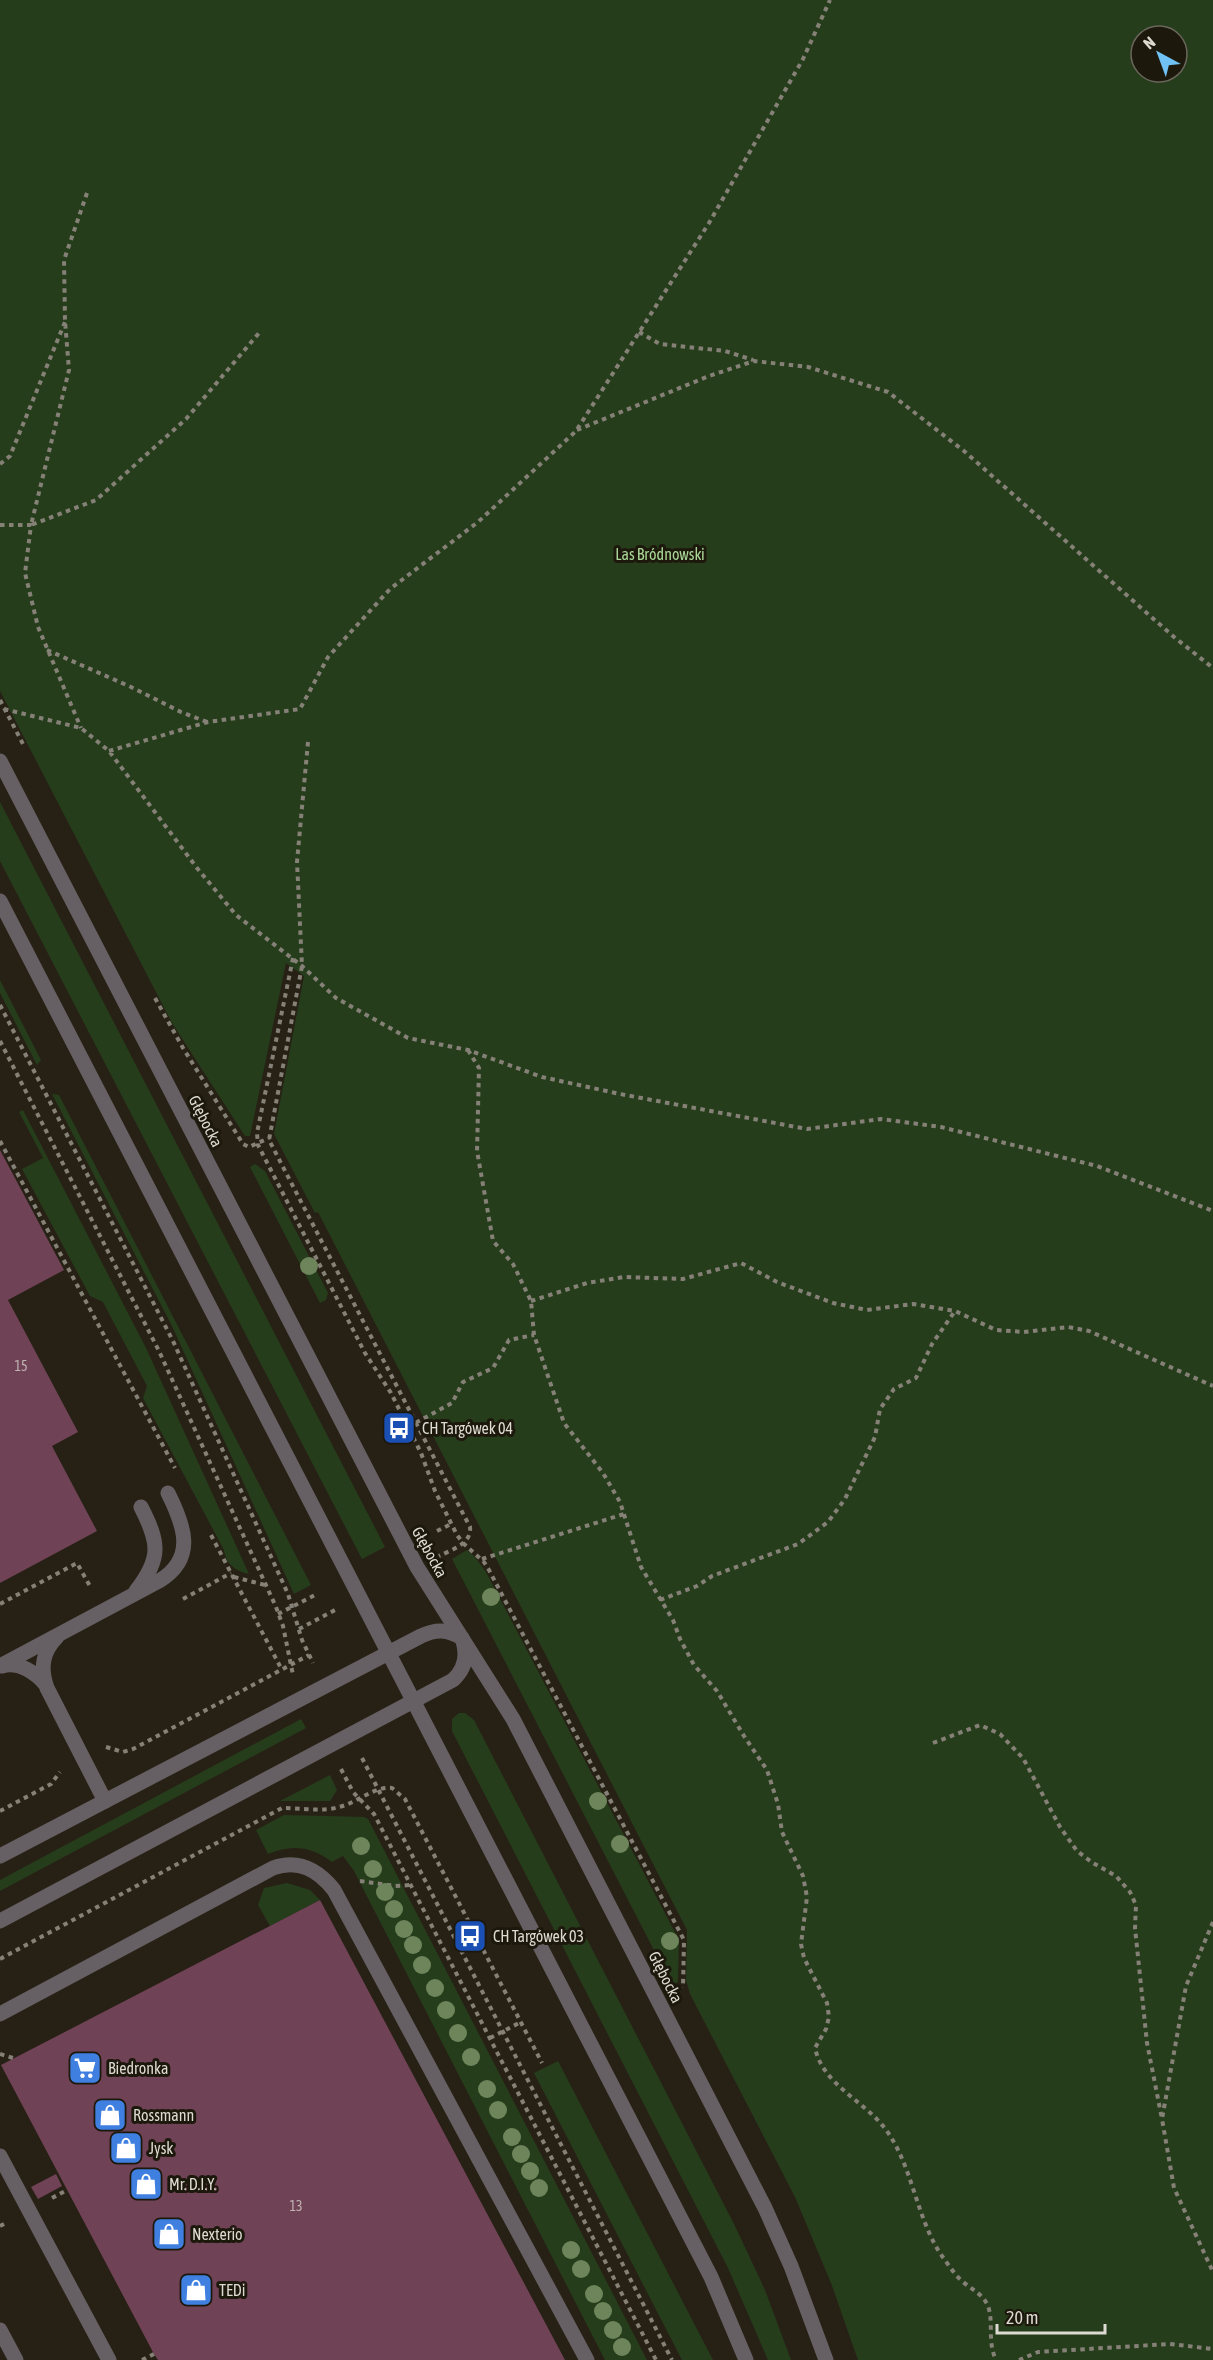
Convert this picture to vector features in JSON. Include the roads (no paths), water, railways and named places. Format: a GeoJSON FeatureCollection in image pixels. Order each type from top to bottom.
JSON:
{"type":"FeatureCollection","features":[{"type":"Feature","properties":{"kind":"street","name":"Głębocka"},"geometry":{"type":"LineString","coordinates":[[0,761],[412,1557],[437,1601],[513,1719],[750,2179],[791,2266],[826,2360]]}},
{"type":"Feature","properties":{"kind":"street"},"geometry":{"type":"LineString","coordinates":[[0,900],[711,2277],[746,2360]]}},
{"type":"Feature","properties":{"kind":"street"},"geometry":{"type":"LineString","coordinates":[[0,1666],[165,1577],[175,1567],[182,1553],[184,1527],[168,1493]]}},
{"type":"Feature","properties":{"kind":"street"},"geometry":{"type":"LineString","coordinates":[[129,1597],[138,1589],[147,1575],[155,1553],[154,1534],[141,1507]]}},
{"type":"Feature","properties":{"kind":"street"},"geometry":{"type":"LineString","coordinates":[[0,1856],[421,1636],[437,1630],[450,1632],[462,1638],[465,1660],[457,1676],[0,1920]]}},
{"type":"Feature","properties":{"kind":"street"},"geometry":{"type":"LineString","coordinates":[[64,1631],[52,1642],[43,1661],[43,1675],[47,1688],[105,1801]]}},
{"type":"Feature","properties":{"kind":"street"},"geometry":{"type":"LineString","coordinates":[[0,1666],[12,1665],[24,1668],[39,1678],[47,1688]]}},
{"type":"Feature","properties":{"kind":"street"},"geometry":{"type":"LineString","coordinates":[[0,2014],[280,1866],[295,1864],[307,1867],[334,1890],[587,2360]]}},
{"type":"Feature","properties":{"kind":"street"},"geometry":{"type":"LineString","coordinates":[[0,2157],[109,2360]]}},
{"type":"Feature","properties":{"kind":"street"},"geometry":{"type":"LineString","coordinates":[[0,2330],[16,2360]]}},
{"type":"Feature","properties":{"kind":"place","name":"CH Targówek 04"},"geometry":{"type":"Point","coordinates":[399,1428]}},
{"type":"Feature","properties":{"kind":"place","name":"CH Targówek 03"},"geometry":{"type":"Point","coordinates":[470,1936]}},
{"type":"Feature","properties":{"kind":"place","name":"Biedronka"},"geometry":{"type":"Point","coordinates":[85,2068]}},
{"type":"Feature","properties":{"kind":"place","name":"Rossmann"},"geometry":{"type":"Point","coordinates":[110,2115]}},
{"type":"Feature","properties":{"kind":"place","name":"Jysk"},"geometry":{"type":"Point","coordinates":[126,2148]}},
{"type":"Feature","properties":{"kind":"place","name":"Mr. D.I.Y."},"geometry":{"type":"Point","coordinates":[146,2184]}},
{"type":"Feature","properties":{"kind":"place","name":"Nexterio"},"geometry":{"type":"Point","coordinates":[169,2234]}},
{"type":"Feature","properties":{"kind":"place","name":"TEDi"},"geometry":{"type":"Point","coordinates":[196,2290]}},
{"type":"Feature","properties":{"kind":"park label","name":"Las Bródnowski"},"geometry":{"type":"Point","coordinates":[660,554]}}]}
